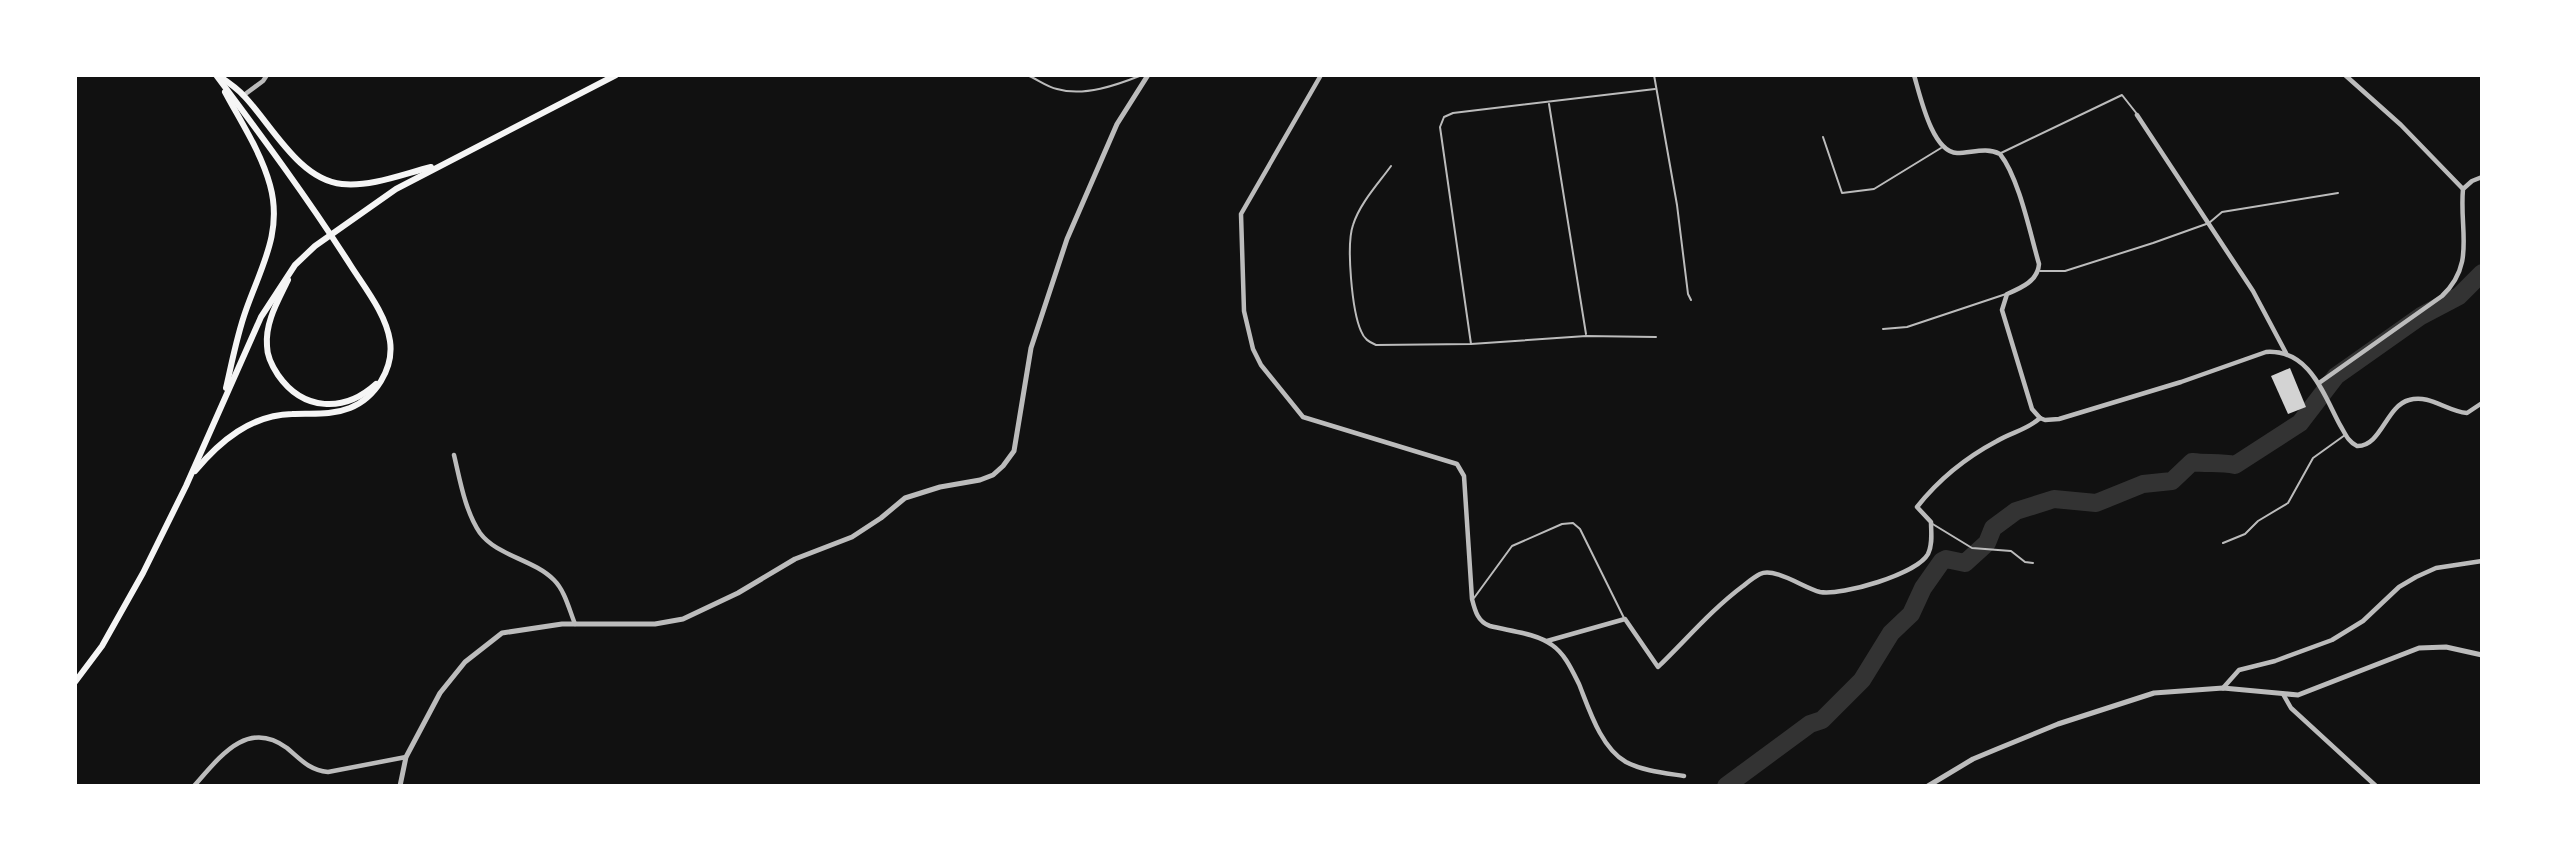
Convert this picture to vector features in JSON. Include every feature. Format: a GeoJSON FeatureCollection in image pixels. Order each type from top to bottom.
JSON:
{"type":"FeatureCollection","features":[{"type":"Feature","properties":{"kind":"main road"},"geometry":{"type":"LineString","coordinates":[[216,75],[244,95],[299,160],[313,173],[328,181],[343,184],[371,181],[440,165]]}},
{"type":"Feature","properties":{"kind":"main road"},"geometry":{"type":"LineString","coordinates":[[190,476],[227,439],[246,426],[268,417],[346,410],[367,398],[385,375],[391,351],[387,326],[348,261],[216,75]]}},
{"type":"Feature","properties":{"kind":"main road"},"geometry":{"type":"LineString","coordinates":[[216,75],[264,164],[271,188],[273,210],[272,243],[246,311],[221,405]]}},
{"type":"Feature","properties":{"kind":"main road"},"geometry":{"type":"LineString","coordinates":[[75,682],[119,617],[190,476],[261,317],[295,265],[352,218],[396,189],[616,75]]}},
{"type":"Feature","properties":{"kind":"main road"},"geometry":{"type":"LineString","coordinates":[[295,265],[274,309],[267,336],[269,359],[283,382],[306,400],[336,405],[362,395],[385,375]]}},
{"type":"Feature","properties":{"kind":"street"},"geometry":{"type":"LineString","coordinates":[[244,95],[267,75]]}},
{"type":"Feature","properties":{"kind":"street"},"geometry":{"type":"LineString","coordinates":[[400,786],[406,757],[440,693],[465,662],[502,633],[575,624],[655,624],[683,619],[738,593],[795,559],[852,537],[905,498],[940,487],[980,480],[993,475],[1003,466],[1014,451],[1031,348],[1067,239],[1117,124],[1148,75]]}},
{"type":"Feature","properties":{"kind":"street"},"geometry":{"type":"LineString","coordinates":[[1321,75],[1242,210],[1242,282],[1248,332],[1261,365],[1303,417],[1450,461],[1461,469],[1464,476],[1472,599],[1483,624],[1546,641],[1554,646],[1565,658],[1597,726],[1616,754],[1625,762],[1684,776]]}},
{"type":"Feature","properties":{"kind":"street"},"geometry":{"type":"LineString","coordinates":[[1914,75],[1936,138],[1942,147],[1956,153],[1987,150],[2000,153],[2019,195],[2039,271],[2032,281],[2007,294],[2002,310],[2032,409],[2040,418],[2059,419],[2181,382],[2266,352],[2286,354],[2298,359],[2319,383],[2346,436],[2357,446],[2369,443],[2396,408],[2408,400],[2422,398],[2467,414],[2482,403]]}},
{"type":"Feature","properties":{"kind":"street"},"geometry":{"type":"LineString","coordinates":[[2319,383],[2442,296],[2457,280],[2463,263],[2463,189],[2401,125],[2344,75]]}},
{"type":"Feature","properties":{"kind":"street"},"geometry":{"type":"LineString","coordinates":[[2137,115],[2253,291],[2286,354]]}},
{"type":"Feature","properties":{"kind":"street"},"geometry":{"type":"LineString","coordinates":[[2463,189],[2482,177]]}},
{"type":"Feature","properties":{"kind":"street"},"geometry":{"type":"LineString","coordinates":[[1546,641],[1625,619],[1658,667],[1713,610],[1758,575],[1772,573],[1818,592],[1848,591],[1898,574],[1922,561],[1929,551],[1930,522],[1917,507],[1936,484],[1982,450],[2025,429],[2040,418]]}},
{"type":"Feature","properties":{"kind":"street"},"geometry":{"type":"LineString","coordinates":[[454,455],[463,493],[481,534],[491,544],[539,568],[555,581],[562,591],[575,624]]}},
{"type":"Feature","properties":{"kind":"street"},"geometry":{"type":"LineString","coordinates":[[2222,688],[2239,670],[2275,661],[2332,640],[2363,621],[2399,587],[2416,577],[2436,568],[2482,561]]}},
{"type":"Feature","properties":{"kind":"street"},"geometry":{"type":"LineString","coordinates":[[1927,786],[1973,759],[2117,703],[2154,693],[2222,688],[2298,695],[2419,648],[2446,647],[2482,655]]}},
{"type":"Feature","properties":{"kind":"street"},"geometry":{"type":"LineString","coordinates":[[2283,694],[2291,708],[2376,786]]}},
{"type":"Feature","properties":{"kind":"street"},"geometry":{"type":"LineString","coordinates":[[194,786],[220,757],[240,742],[252,737],[261,736],[285,747],[304,764],[318,771],[328,772],[406,757]]}},
{"type":"Feature","properties":{"kind":"lane"},"geometry":{"type":"LineString","coordinates":[[1027,75],[1058,90],[1087,91],[1115,86],[1142,75]]}},
{"type":"Feature","properties":{"kind":"lane"},"geometry":{"type":"LineString","coordinates":[[1654,75],[1691,300]]}},
{"type":"Feature","properties":{"kind":"lane"},"geometry":{"type":"LineString","coordinates":[[1471,344],[1441,121],[1453,113],[1655,89]]}},
{"type":"Feature","properties":{"kind":"lane"},"geometry":{"type":"LineString","coordinates":[[2000,153],[2122,95],[2137,115]]}},
{"type":"Feature","properties":{"kind":"lane"},"geometry":{"type":"LineString","coordinates":[[1549,103],[1586,336]]}},
{"type":"Feature","properties":{"kind":"lane"},"geometry":{"type":"LineString","coordinates":[[1823,136],[1842,193],[1866,191],[1884,184],[1942,147]]}},
{"type":"Feature","properties":{"kind":"lane"},"geometry":{"type":"LineString","coordinates":[[1391,166],[1359,211],[1350,235],[1352,277],[1361,332],[1367,341],[1376,345],[1471,344],[1586,336],[1656,337]]}},
{"type":"Feature","properties":{"kind":"lane"},"geometry":{"type":"LineString","coordinates":[[2039,271],[2065,271],[2209,223],[2222,212],[2338,193]]}},
{"type":"Feature","properties":{"kind":"lane"},"geometry":{"type":"LineString","coordinates":[[1883,329],[1907,327],[2007,294]]}},
{"type":"Feature","properties":{"kind":"lane"},"geometry":{"type":"LineString","coordinates":[[2223,543],[2245,534],[2258,521],[2288,503],[2313,458],[2346,436]]}},
{"type":"Feature","properties":{"kind":"lane"},"geometry":{"type":"LineString","coordinates":[[1930,522],[1972,548],[2011,551],[2025,562],[2033,563]]}},
{"type":"Feature","properties":{"kind":"lane"},"geometry":{"type":"LineString","coordinates":[[1472,599],[1512,546],[1562,523],[1573,523],[1580,529],[1625,619]]}},
{"type":"Feature","properties":{"kind":"building"},"geometry":{"type":"Polygon","coordinates":[[[2290,368],[2306,407],[2288,414],[2271,376],[2290,368]]]}},
{"type":"Feature","properties":{"kind":"waterway"},"geometry":{"type":"LineString","coordinates":[[1726,786],[1810,724],[1822,720],[1862,680],[1891,633],[1911,614],[1923,588],[1942,561],[1946,559],[1965,563],[1987,543],[1993,528],[2016,511],[2054,499],[2096,503],[2143,484],[2172,481],[2192,462],[2235,465],[2300,423],[2336,376],[2421,316],[2459,296],[2482,273]]}}]}
